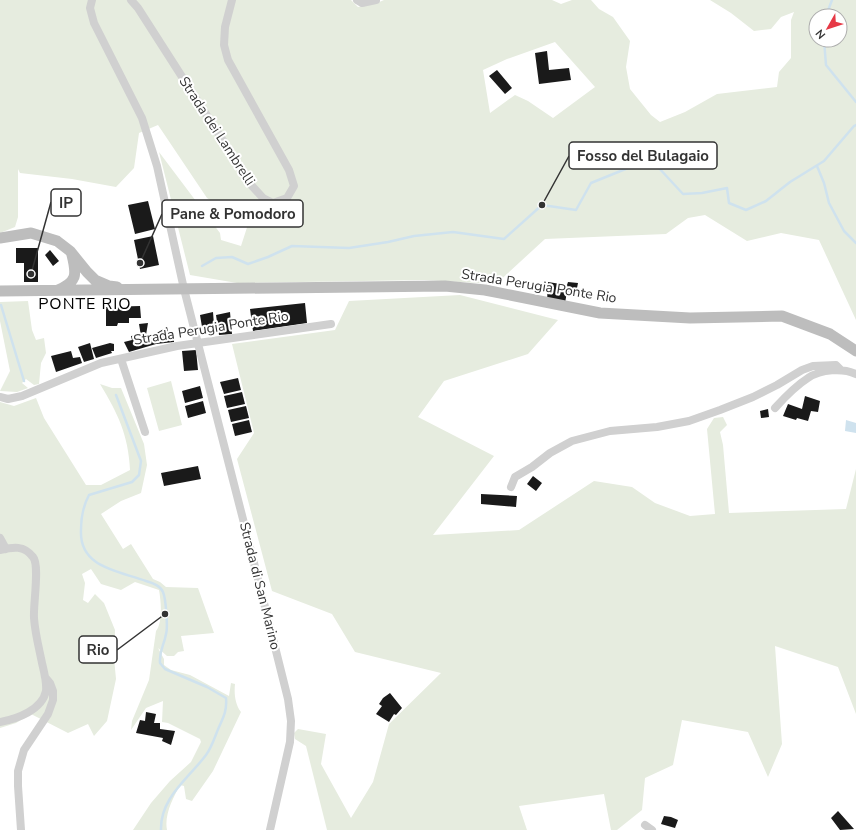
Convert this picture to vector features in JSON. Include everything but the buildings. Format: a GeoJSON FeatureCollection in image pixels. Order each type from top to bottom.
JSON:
{"type":"FeatureCollection","features":[{"type":"Feature","properties":{"kind":"main road","name":"Strada Perugia Ponte Rio"},"geometry":{"type":"LineString","coordinates":[[0,238],[31,233],[57,241],[70,251],[95,280],[109,286],[137,291]]}},
{"type":"Feature","properties":{"kind":"main road","name":"Strada Perugia Ponte Rio"},"geometry":{"type":"LineString","coordinates":[[53,292],[67,286],[76,275],[70,251]]}},
{"type":"Feature","properties":{"kind":"main road","name":"Strada Perugia Ponte Rio"},"geometry":{"type":"LineString","coordinates":[[0,291],[53,292],[445,286],[485,290],[600,313],[690,318],[782,316],[830,334],[856,350]]}},
{"type":"Feature","properties":{"kind":"street"},"geometry":{"type":"LineString","coordinates":[[92,0],[90,8],[94,23],[142,118],[149,140],[157,166],[184,289],[199,344]]}},
{"type":"Feature","properties":{"kind":"street","name":"Strada dei Lambrelli"},"geometry":{"type":"LineString","coordinates":[[131,0],[138,8],[252,186],[263,198],[273,202],[287,198],[294,186],[289,170],[228,60],[224,44],[225,27],[232,0]]}},
{"type":"Feature","properties":{"kind":"street"},"geometry":{"type":"LineString","coordinates":[[357,0],[362,3],[376,0]]}},
{"type":"Feature","properties":{"kind":"street","name":"Strada Perugia Ponte Rio"},"geometry":{"type":"LineString","coordinates":[[4,398],[22,396],[102,363],[177,346],[331,324]]}},
{"type":"Feature","properties":{"kind":"street","name":"Strada di San Marino"},"geometry":{"type":"LineString","coordinates":[[199,344],[246,526],[288,699],[291,721],[290,742],[270,830]]}},
{"type":"Feature","properties":{"kind":"street","name":"Strada Perugia Ponte Rio"},"geometry":{"type":"LineString","coordinates":[[121,359],[145,432]]}},
{"type":"Feature","properties":{"kind":"street"},"geometry":{"type":"LineString","coordinates":[[511,486],[515,477],[532,468],[550,453],[572,441],[610,431],[657,427],[689,421],[753,397],[802,370],[813,366],[836,365],[841,370]]}},
{"type":"Feature","properties":{"kind":"street"},"geometry":{"type":"LineString","coordinates":[[775,408],[808,378],[820,372],[845,370],[856,374]]}},
{"type":"Feature","properties":{"kind":"street"},"geometry":{"type":"LineString","coordinates":[[0,538],[3,549],[14,547],[24,549],[34,558],[36,566],[34,617],[45,677],[46,691],[38,705],[25,714],[12,720],[0,722]]}},
{"type":"Feature","properties":{"kind":"street"},"geometry":{"type":"LineString","coordinates":[[21,830],[18,771],[24,750],[48,714],[53,700],[54,691],[45,677]]}},
{"type":"Feature","properties":{"kind":"street"},"geometry":{"type":"LineString","coordinates":[[645,825],[652,830]]}},
{"type":"Feature","properties":{"kind":"shaded area"},"geometry":{"type":"Polygon","coordinates":[[[0,0],[351,0],[358,7],[384,0],[552,0],[561,4],[572,0],[591,0],[599,9],[613,17],[630,41],[626,67],[630,89],[651,115],[660,122],[685,112],[717,94],[777,87],[779,72],[791,58],[791,20],[794,12],[781,17],[771,29],[754,31],[731,13],[710,0],[856,0],[856,320],[819,240],[781,233],[747,241],[705,215],[688,218],[666,234],[545,239],[496,284],[424,280],[237,283],[190,275],[159,152],[220,233],[221,240],[241,246],[252,212],[226,211],[207,198],[158,125],[139,133],[134,168],[116,187],[72,179],[20,173],[18,169],[18,217],[15,227],[0,233],[0,0]],[[555,42],[507,59],[483,70],[490,113],[515,95],[528,101],[553,118],[595,87],[555,42]]]}},
{"type":"Feature","properties":{"kind":"shaded area"},"geometry":{"type":"Polygon","coordinates":[[[460,295],[558,320],[528,354],[444,381],[418,417],[494,456],[433,535],[519,530],[594,481],[632,487],[655,503],[690,516],[715,514],[707,429],[714,418],[723,417],[727,425],[720,432],[723,445],[729,513],[846,509],[856,469],[856,714],[838,667],[775,646],[782,744],[768,777],[748,732],[682,720],[673,765],[645,778],[642,810],[617,830],[611,830],[604,794],[519,806],[527,830],[327,830],[306,746],[295,739],[294,733],[298,729],[326,734],[321,764],[351,818],[373,782],[389,724],[441,673],[355,652],[332,614],[272,591],[237,459],[254,433],[232,344],[335,330],[349,301],[460,295]]]}},
{"type":"Feature","properties":{"kind":"shaded area"},"geometry":{"type":"Polygon","coordinates":[[[28,301],[32,330],[36,340],[44,338],[46,353],[41,363],[39,384],[34,385],[26,379],[22,383],[28,388],[17,392],[0,391],[10,371],[0,321],[0,302],[28,301]]]}},
{"type":"Feature","properties":{"kind":"shaded area"},"geometry":{"type":"Polygon","coordinates":[[[171,381],[182,425],[159,431],[147,388],[171,381]]]}},
{"type":"Feature","properties":{"kind":"shaded area"},"geometry":{"type":"Polygon","coordinates":[[[100,384],[112,388],[121,388],[144,444],[147,465],[141,493],[121,501],[101,514],[123,549],[131,544],[153,579],[166,587],[198,588],[214,633],[181,636],[184,651],[178,652],[174,656],[167,656],[158,648],[164,659],[164,665],[171,670],[190,675],[229,696],[231,683],[235,684],[235,699],[241,712],[213,771],[192,801],[186,799],[184,786],[180,785],[168,813],[166,824],[167,830],[133,830],[151,803],[170,781],[191,762],[201,742],[200,739],[168,723],[162,722],[163,701],[146,708],[131,730],[132,721],[149,680],[156,631],[161,617],[159,590],[135,582],[121,590],[101,584],[91,569],[82,574],[85,583],[83,600],[88,603],[95,594],[104,603],[115,630],[114,658],[116,679],[107,721],[94,736],[88,724],[68,733],[31,714],[16,723],[0,728],[0,402],[14,406],[36,398],[44,418],[86,485],[101,485],[130,470],[127,446],[121,425],[100,384]]]}},
{"type":"Feature","properties":{"kind":"water"},"geometry":{"type":"Polygon","coordinates":[[[846,420],[856,423],[856,433],[845,431],[846,420]]]}},
{"type":"Feature","properties":{"kind":"waterway"},"geometry":{"type":"LineString","coordinates":[[829,8],[832,0]]}},
{"type":"Feature","properties":{"kind":"waterway"},"geometry":{"type":"LineString","coordinates":[[825,48],[826,65],[856,102]]}},
{"type":"Feature","properties":{"kind":"waterway"},"geometry":{"type":"LineString","coordinates":[[202,266],[216,258],[232,257],[248,264],[292,246],[349,248],[414,236],[453,232],[504,239],[542,205],[576,210],[591,183],[628,168],[658,167],[683,194],[702,193],[727,188],[729,203],[746,210],[766,201],[790,182],[824,161],[856,125]]}},
{"type":"Feature","properties":{"kind":"waterway"},"geometry":{"type":"LineString","coordinates":[[817,166],[824,183],[829,203],[844,231],[856,243]]}},
{"type":"Feature","properties":{"kind":"waterway"},"geometry":{"type":"LineString","coordinates":[[1,305],[24,381]]}},
{"type":"Feature","properties":{"kind":"waterway"},"geometry":{"type":"LineString","coordinates":[[116,395],[141,461],[139,475],[132,482],[89,495],[85,503],[82,516],[82,543],[87,553],[103,566],[151,583],[160,588],[163,592],[165,601],[167,626],[160,655],[160,663],[165,669],[207,687],[226,698],[225,713],[210,749],[170,799],[165,808],[161,830]]}},
{"type":"Feature","properties":{"kind":"place","name":"Fosso del Bulagaio"},"geometry":{"type":"Point","coordinates":[542,205]}},
{"type":"Feature","properties":{"kind":"place","name":"Pane & Pomodoro"},"geometry":{"type":"Point","coordinates":[140,263]}},
{"type":"Feature","properties":{"kind":"place","name":"IP"},"geometry":{"type":"Point","coordinates":[31,274]}},
{"type":"Feature","properties":{"kind":"place","name":"Rio"},"geometry":{"type":"Point","coordinates":[165,614]}},
{"type":"Feature","properties":{"kind":"district","name":"PONTE RIO"},"geometry":{"type":"Point","coordinates":[85,304]}}]}
